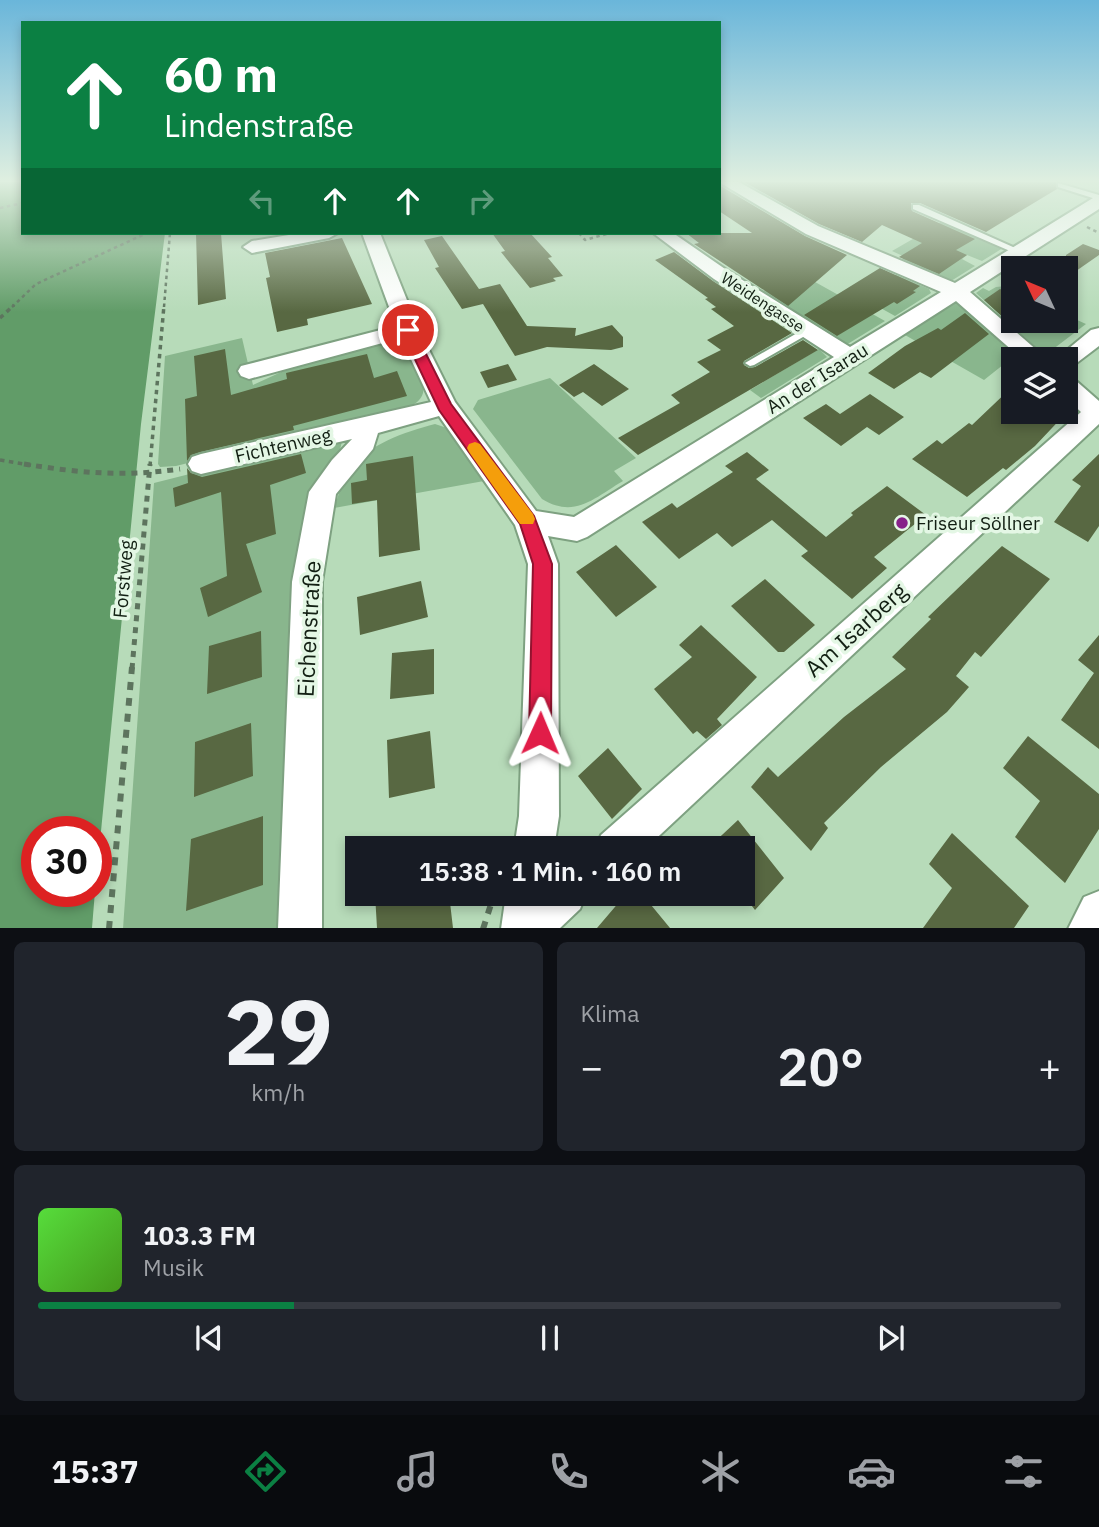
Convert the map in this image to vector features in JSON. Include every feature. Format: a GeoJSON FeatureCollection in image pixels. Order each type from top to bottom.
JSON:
{"type":"FeatureCollection","features":[{"type":"Feature","properties":{"kind":"street"},"geometry":{"type":"LineString","coordinates":[[808,225],[835,240],[957,291],[1022,347]]}},
{"type":"Feature","properties":{"kind":"street","name":"An der Isarau"},"geometry":{"type":"LineString","coordinates":[[542,564],[577,528],[1061,225]]}},
{"type":"Feature","properties":{"kind":"street"},"geometry":{"type":"LineString","coordinates":[[252,247],[318,235]]}},
{"type":"Feature","properties":{"kind":"street"},"geometry":{"type":"LineString","coordinates":[[371,235],[408,330],[445,406],[528,522],[542,564],[540,816],[536,836]]}},
{"type":"Feature","properties":{"kind":"street","name":"Weidengasse"},"geometry":{"type":"LineString","coordinates":[[663,239],[849,357]]}},
{"type":"Feature","properties":{"kind":"street"},"geometry":{"type":"LineString","coordinates":[[249,371],[408,330]]}},
{"type":"Feature","properties":{"kind":"street"},"geometry":{"type":"LineString","coordinates":[[1078,351],[1099,335]]}},
{"type":"Feature","properties":{"kind":"street"},"geometry":{"type":"LineString","coordinates":[[1078,396],[1097,414]]}},
{"type":"Feature","properties":{"kind":"street"},"geometry":{"type":"LineString","coordinates":[[366,426],[445,406]]}},
{"type":"Feature","properties":{"kind":"street","name":"Am Isarberg"},"geometry":{"type":"LineString","coordinates":[[629,836],[1097,414]]}},
{"type":"Feature","properties":{"kind":"street","name":"Fichtenweg"},"geometry":{"type":"LineString","coordinates":[[201,464],[366,426]]}},
{"type":"Feature","properties":{"kind":"street","name":"Eichenstraße"},"geometry":{"type":"LineString","coordinates":[[300,928],[307,582],[323,492],[364,442],[366,426]]}},
{"type":"Feature","properties":{"kind":"street"},"geometry":{"type":"LineString","coordinates":[[528,522],[577,528]]}},
{"type":"Feature","properties":{"kind":"street"},"geometry":{"type":"LineString","coordinates":[[522,928],[525,906]]}},
{"type":"Feature","properties":{"kind":"street"},"geometry":{"type":"LineString","coordinates":[[529,928],[552,906]]}},
{"type":"Feature","properties":{"kind":"street"},"geometry":{"type":"LineString","coordinates":[[1090,928],[1099,912]]}},
{"type":"Feature","properties":{"kind":"lane"},"geometry":{"type":"LineString","coordinates":[[960,225],[1020,252]]}},
{"type":"Feature","properties":{"kind":"lane"},"geometry":{"type":"LineString","coordinates":[[750,363],[806,331]]}},
{"type":"Feature","properties":{"kind":"path"},"geometry":{"type":"LineString","coordinates":[[0,318],[36,284],[143,235]]}},
{"type":"Feature","properties":{"kind":"path","name":"Forstweg"},"geometry":{"type":"LineString","coordinates":[[109,928],[170,235]]}},
{"type":"Feature","properties":{"kind":"path"},"geometry":{"type":"LineString","coordinates":[[581,235],[585,240],[603,235]]}},
{"type":"Feature","properties":{"kind":"path"},"geometry":{"type":"LineString","coordinates":[[0,460],[76,472],[147,474],[201,464]]}},
{"type":"Feature","properties":{"kind":"path"},"geometry":{"type":"LineString","coordinates":[[483,928],[490,906]]}},
{"type":"Feature","properties":{"kind":"green space"},"geometry":{"type":"Polygon","coordinates":[[[0,225],[21,225],[21,235],[165,235],[141,424],[102,816],[21,816],[21,907],[94,907],[92,928],[0,928],[0,225]]]}},
{"type":"Feature","properties":{"kind":"green space"},"geometry":{"type":"Polygon","coordinates":[[[937,225],[954,225],[1003,248],[982,261],[967,255],[962,259],[975,266],[951,281],[942,281],[897,263],[905,257],[892,251],[937,225]]]}},
{"type":"Feature","properties":{"kind":"green space"},"geometry":{"type":"Polygon","coordinates":[[[799,273],[885,321],[846,345],[757,294],[799,273]]]}},
{"type":"Feature","properties":{"kind":"green space"},"geometry":{"type":"Polygon","coordinates":[[[896,275],[929,289],[931,293],[895,316],[859,296],[896,275]]]}},
{"type":"Feature","properties":{"kind":"green space"},"geometry":{"type":"Polygon","coordinates":[[[1001,286],[1001,316],[976,293],[983,288],[989,291],[1001,286]]]}},
{"type":"Feature","properties":{"kind":"green space"},"geometry":{"type":"Polygon","coordinates":[[[957,301],[1011,347],[1001,347],[1001,366],[984,380],[905,335],[957,301]]]}},
{"type":"Feature","properties":{"kind":"green space"},"geometry":{"type":"Polygon","coordinates":[[[1078,320],[1086,324],[1078,330],[1078,320]]]}},
{"type":"Feature","properties":{"kind":"green space"},"geometry":{"type":"Polygon","coordinates":[[[1020,333],[1074,333],[1056,347],[1036,347],[1020,333]]]}},
{"type":"Feature","properties":{"kind":"green space"},"geometry":{"type":"Polygon","coordinates":[[[242,338],[253,385],[303,362],[391,339],[402,341],[419,375],[423,393],[419,400],[407,408],[176,466],[160,467],[158,464],[165,356],[242,338]]]}},
{"type":"Feature","properties":{"kind":"green space"},"geometry":{"type":"Polygon","coordinates":[[[819,349],[827,357],[761,398],[750,390],[819,349]]]}},
{"type":"Feature","properties":{"kind":"green space"},"geometry":{"type":"Polygon","coordinates":[[[550,378],[636,458],[614,471],[623,481],[574,507],[554,505],[542,499],[473,409],[478,400],[550,378]]]}},
{"type":"Feature","properties":{"kind":"green space"},"geometry":{"type":"Polygon","coordinates":[[[435,424],[447,428],[484,481],[334,508],[348,472],[365,454],[387,440],[435,424]]]}},
{"type":"Feature","properties":{"kind":"green space"},"geometry":{"type":"Polygon","coordinates":[[[332,438],[342,441],[340,450],[315,485],[299,544],[291,604],[277,928],[123,928],[154,483],[332,438]]]}},
{"type":"Feature","properties":{"kind":"building"},"geometry":{"type":"Polygon","coordinates":[[[740,225],[787,225],[847,255],[788,306],[694,244],[699,243],[689,235],[752,233],[740,225]]]}},
{"type":"Feature","properties":{"kind":"building"},"geometry":{"type":"Polygon","coordinates":[[[822,225],[882,225],[862,242],[822,225]]]}},
{"type":"Feature","properties":{"kind":"building"},"geometry":{"type":"Polygon","coordinates":[[[883,225],[944,225],[975,239],[956,250],[967,255],[939,274],[899,257],[922,243],[883,225]]]}},
{"type":"Feature","properties":{"kind":"building"},"geometry":{"type":"Polygon","coordinates":[[[971,225],[997,225],[986,232],[971,225]]]}},
{"type":"Feature","properties":{"kind":"building"},"geometry":{"type":"Polygon","coordinates":[[[196,235],[221,235],[226,299],[198,305],[196,235]]]}},
{"type":"Feature","properties":{"kind":"building"},"geometry":{"type":"Polygon","coordinates":[[[493,235],[532,235],[552,257],[548,258],[563,276],[553,278],[556,281],[530,288],[501,252],[505,251],[493,235]]]}},
{"type":"Feature","properties":{"kind":"building"},"geometry":{"type":"Polygon","coordinates":[[[442,236],[479,289],[500,284],[527,326],[576,328],[575,336],[612,325],[623,337],[623,347],[611,350],[547,347],[515,356],[483,304],[462,309],[435,268],[439,267],[424,240],[442,236]]]}},
{"type":"Feature","properties":{"kind":"building"},"geometry":{"type":"Polygon","coordinates":[[[342,238],[372,304],[307,319],[308,325],[277,332],[266,278],[270,277],[265,253],[342,238]]]}},
{"type":"Feature","properties":{"kind":"building"},"geometry":{"type":"Polygon","coordinates":[[[1083,244],[1099,250],[1099,255],[1078,270],[1078,256],[1066,255],[1083,244]]]}},
{"type":"Feature","properties":{"kind":"building"},"geometry":{"type":"Polygon","coordinates":[[[674,252],[792,333],[744,361],[744,365],[755,367],[803,340],[818,350],[638,455],[618,438],[680,403],[671,395],[710,372],[697,362],[721,350],[707,340],[734,326],[711,309],[716,307],[705,299],[708,298],[655,260],[674,252]]]}},
{"type":"Feature","properties":{"kind":"building"},"geometry":{"type":"Polygon","coordinates":[[[880,268],[920,286],[913,291],[916,292],[897,304],[894,302],[837,336],[804,315],[880,268]]]}},
{"type":"Feature","properties":{"kind":"building"},"geometry":{"type":"Polygon","coordinates":[[[1001,289],[1001,316],[984,300],[1001,289]]]}},
{"type":"Feature","properties":{"kind":"building"},"geometry":{"type":"Polygon","coordinates":[[[965,313],[989,334],[931,378],[920,372],[894,389],[868,373],[905,346],[938,328],[941,330],[965,313]]]}},
{"type":"Feature","properties":{"kind":"building"},"geometry":{"type":"Polygon","coordinates":[[[225,349],[231,395],[287,379],[286,373],[367,354],[374,378],[397,371],[407,396],[293,426],[294,430],[200,452],[191,455],[187,461],[185,399],[197,396],[194,356],[225,349]]]}},
{"type":"Feature","properties":{"kind":"building"},"geometry":{"type":"Polygon","coordinates":[[[508,364],[517,380],[488,388],[480,372],[508,364]]]}},
{"type":"Feature","properties":{"kind":"building"},"geometry":{"type":"Polygon","coordinates":[[[594,364],[629,389],[602,406],[583,392],[574,397],[559,385],[594,364]]]}},
{"type":"Feature","properties":{"kind":"building"},"geometry":{"type":"Polygon","coordinates":[[[870,394],[904,417],[879,435],[867,427],[841,446],[803,418],[826,404],[840,414],[870,394]]]}},
{"type":"Feature","properties":{"kind":"building"},"geometry":{"type":"Polygon","coordinates":[[[1001,397],[1001,424],[1056,424],[1006,470],[1003,468],[967,497],[912,459],[937,440],[942,444],[969,423],[972,425],[1001,397]]]}},
{"type":"Feature","properties":{"kind":"building"},"geometry":{"type":"Polygon","coordinates":[[[747,452],[769,470],[756,479],[826,537],[853,515],[851,513],[887,486],[926,515],[874,557],[887,568],[852,599],[801,556],[808,551],[772,520],[732,547],[717,533],[679,559],[642,522],[672,503],[677,508],[733,472],[725,466],[747,452]]]}},
{"type":"Feature","properties":{"kind":"building"},"geometry":{"type":"Polygon","coordinates":[[[301,454],[306,473],[270,485],[276,534],[246,544],[262,592],[208,617],[200,588],[227,576],[221,492],[175,507],[173,488],[188,483],[187,468],[191,473],[202,477],[301,454]]]}},
{"type":"Feature","properties":{"kind":"building"},"geometry":{"type":"Polygon","coordinates":[[[1099,454],[1099,526],[1088,542],[1054,522],[1081,486],[1072,480],[1099,454]]]}},
{"type":"Feature","properties":{"kind":"building"},"geometry":{"type":"Polygon","coordinates":[[[413,456],[420,550],[379,557],[377,500],[352,504],[351,483],[367,480],[366,464],[413,456]]]}},
{"type":"Feature","properties":{"kind":"building"},"geometry":{"type":"Polygon","coordinates":[[[616,545],[657,587],[616,617],[576,572],[616,545]]]}},
{"type":"Feature","properties":{"kind":"building"},"geometry":{"type":"Polygon","coordinates":[[[1002,546],[1050,579],[981,657],[975,652],[956,676],[969,687],[947,712],[881,767],[824,823],[828,828],[811,851],[751,787],[768,767],[778,777],[844,717],[906,669],[892,657],[931,619],[928,617],[1002,546]]]}},
{"type":"Feature","properties":{"kind":"building"},"geometry":{"type":"Polygon","coordinates":[[[765,579],[815,625],[784,652],[778,652],[731,606],[765,579]]]}},
{"type":"Feature","properties":{"kind":"building"},"geometry":{"type":"Polygon","coordinates":[[[421,581],[428,617],[360,635],[357,597],[421,581]]]}},
{"type":"Feature","properties":{"kind":"building"},"geometry":{"type":"Polygon","coordinates":[[[701,625],[757,677],[717,719],[722,725],[706,739],[697,731],[693,734],[654,689],[692,657],[679,645],[701,625]]]}},
{"type":"Feature","properties":{"kind":"building"},"geometry":{"type":"Polygon","coordinates":[[[261,631],[262,677],[207,694],[209,646],[261,631]]]}},
{"type":"Feature","properties":{"kind":"building"},"geometry":{"type":"Polygon","coordinates":[[[1099,635],[1099,749],[1061,720],[1094,673],[1078,660],[1099,635]]]}},
{"type":"Feature","properties":{"kind":"building"},"geometry":{"type":"Polygon","coordinates":[[[434,649],[434,694],[390,699],[392,653],[434,649]]]}},
{"type":"Feature","properties":{"kind":"building"},"geometry":{"type":"Polygon","coordinates":[[[251,723],[253,776],[194,797],[195,742],[251,723]]]}},
{"type":"Feature","properties":{"kind":"building"},"geometry":{"type":"Polygon","coordinates":[[[430,731],[435,788],[389,798],[387,740],[430,731]]]}},
{"type":"Feature","properties":{"kind":"building"},"geometry":{"type":"Polygon","coordinates":[[[1028,736],[1099,794],[1099,829],[1065,883],[1015,837],[1040,801],[1003,768],[1028,736]]]}},
{"type":"Feature","properties":{"kind":"building"},"geometry":{"type":"Polygon","coordinates":[[[608,748],[642,789],[612,819],[578,776],[608,748]]]}},
{"type":"Feature","properties":{"kind":"building"},"geometry":{"type":"Polygon","coordinates":[[[263,816],[263,885],[186,911],[191,839],[263,816]]]}},
{"type":"Feature","properties":{"kind":"building"},"geometry":{"type":"Polygon","coordinates":[[[738,820],[751,836],[721,836],[738,820]]]}},
{"type":"Feature","properties":{"kind":"building"},"geometry":{"type":"Polygon","coordinates":[[[952,833],[1029,906],[1014,928],[923,928],[952,888],[929,864],[952,833]]]}},
{"type":"Feature","properties":{"kind":"building"},"geometry":{"type":"Polygon","coordinates":[[[755,841],[784,878],[755,910],[752,906],[755,906],[755,841]]]}},
{"type":"Feature","properties":{"kind":"building"},"geometry":{"type":"Polygon","coordinates":[[[376,906],[450,906],[453,928],[377,928],[376,906]]]}},
{"type":"Feature","properties":{"kind":"building"},"geometry":{"type":"Polygon","coordinates":[[[616,906],[652,906],[670,928],[597,928],[616,906]]]}},
{"type":"Feature","properties":{"kind":"slow traffic"},"geometry":{"type":"LineString","coordinates":[[475,448],[527,519]]}},
{"type":"Feature","properties":{"kind":"place","name":"Friseur Söllner"},"geometry":{"type":"Point","coordinates":[902,523]}},
{"type":"Feature","properties":{"kind":"route"},"geometry":{"type":"LineString","coordinates":[[408,330],[445,406],[528,522],[542,564],[540,733]]}}]}
